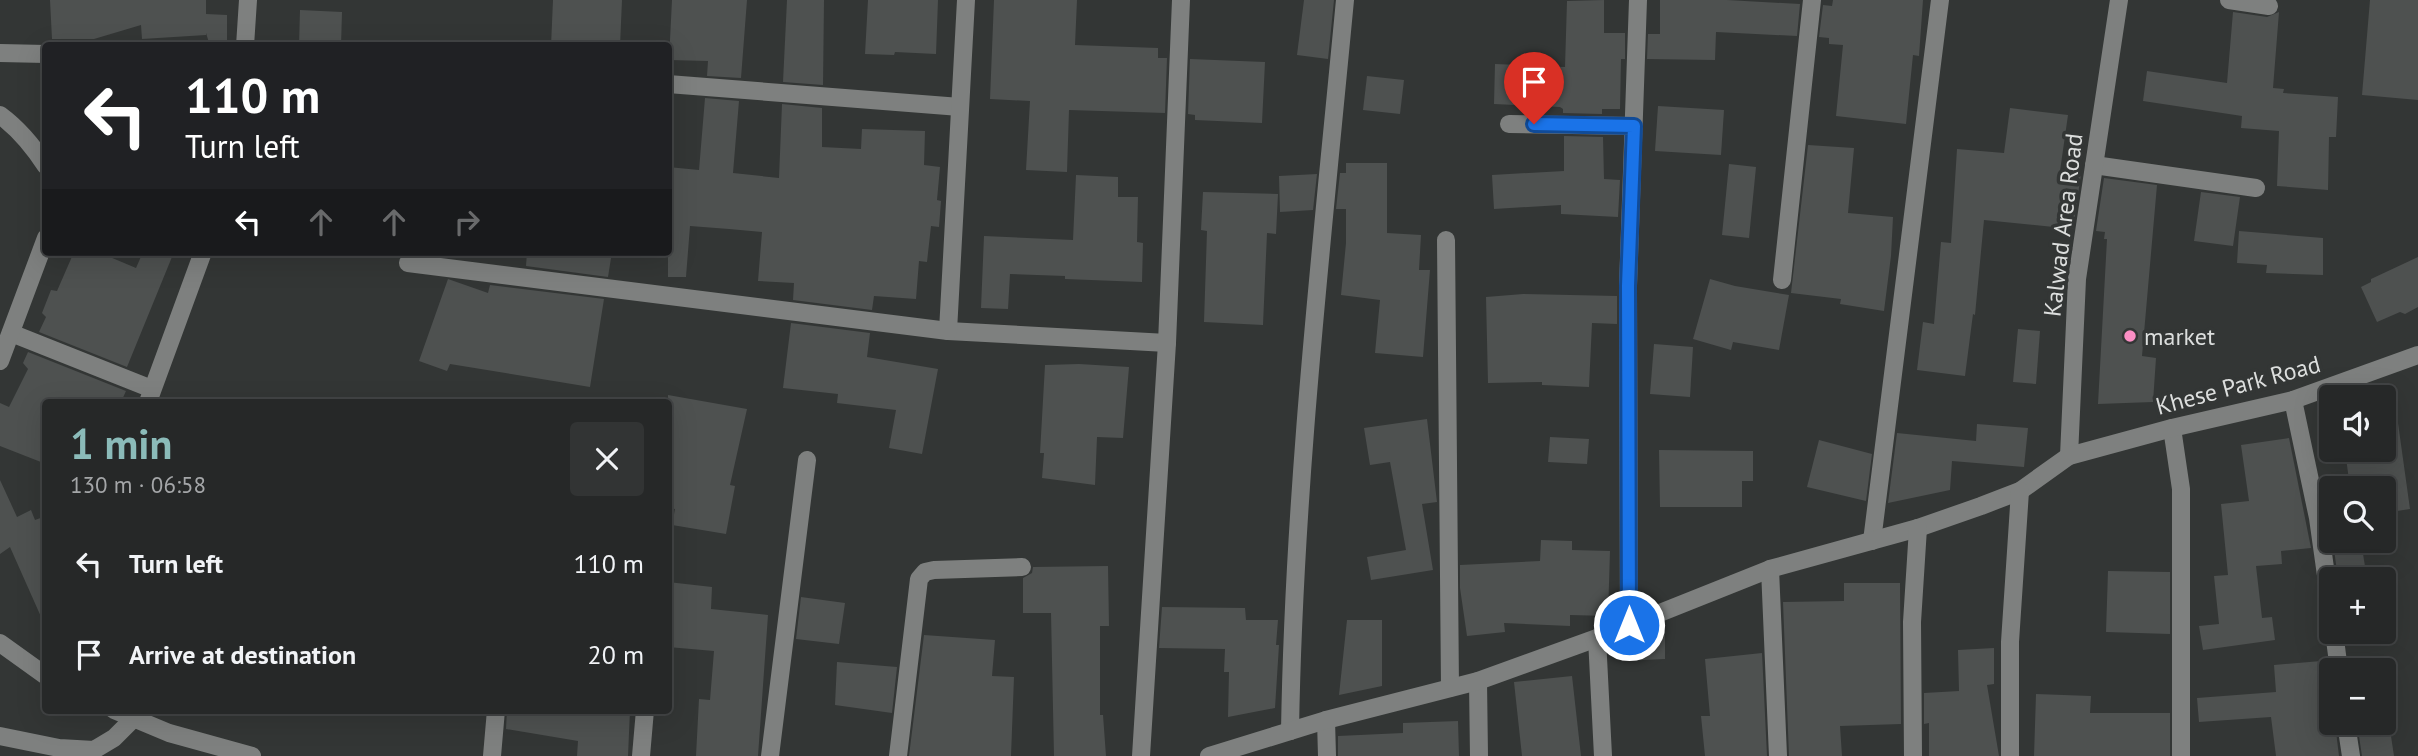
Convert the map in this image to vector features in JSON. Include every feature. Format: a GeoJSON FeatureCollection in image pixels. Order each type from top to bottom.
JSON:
{"type":"FeatureCollection","features":[{"type":"Feature","properties":{"kind":"street"},"geometry":{"type":"LineString","coordinates":[[246,42],[247,0]]}},
{"type":"Feature","properties":{"kind":"street"},"geometry":{"type":"LineString","coordinates":[[948,331],[965,0]]}},
{"type":"Feature","properties":{"kind":"street"},"geometry":{"type":"LineString","coordinates":[[1140,756],[1167,343],[1181,0]]}},
{"type":"Feature","properties":{"kind":"street"},"geometry":{"type":"LineString","coordinates":[[1290,731],[1291,663],[1309,387],[1345,0]]}},
{"type":"Feature","properties":{"kind":"street"},"geometry":{"type":"LineString","coordinates":[[1629,625],[1628,286],[1638,0]]}},
{"type":"Feature","properties":{"kind":"street"},"geometry":{"type":"LineString","coordinates":[[1782,280],[1812,0]]}},
{"type":"Feature","properties":{"kind":"street"},"geometry":{"type":"LineString","coordinates":[[1872,541],[1940,0]]}},
{"type":"Feature","properties":{"kind":"street","name":"Kalwad Area Road"},"geometry":{"type":"LineString","coordinates":[[2069,456],[2077,279],[2119,0]]}},
{"type":"Feature","properties":{"kind":"street"},"geometry":{"type":"LineString","coordinates":[[2229,0],[2269,6]]}},
{"type":"Feature","properties":{"kind":"street"},"geometry":{"type":"LineString","coordinates":[[0,53],[42,54]]}},
{"type":"Feature","properties":{"kind":"street"},"geometry":{"type":"LineString","coordinates":[[672,84],[960,107]]}},
{"type":"Feature","properties":{"kind":"street"},"geometry":{"type":"LineString","coordinates":[[0,115],[35,149],[42,160]]}},
{"type":"Feature","properties":{"kind":"street"},"geometry":{"type":"LineString","coordinates":[[1509,124],[1634,126]]}},
{"type":"Feature","properties":{"kind":"street"},"geometry":{"type":"LineString","coordinates":[[2094,165],[2256,188]]}},
{"type":"Feature","properties":{"kind":"street"},"geometry":{"type":"LineString","coordinates":[[1446,240],[1450,688]]}},
{"type":"Feature","properties":{"kind":"street"},"geometry":{"type":"LineString","coordinates":[[0,361],[42,250]]}},
{"type":"Feature","properties":{"kind":"street"},"geometry":{"type":"LineString","coordinates":[[11,333],[150,396],[202,256]]}},
{"type":"Feature","properties":{"kind":"street"},"geometry":{"type":"LineString","coordinates":[[408,263],[948,331],[1167,343]]}},
{"type":"Feature","properties":{"kind":"street","name":"Khese Park Road"},"geometry":{"type":"LineString","coordinates":[[2069,456],[2172,428],[2293,400],[2418,355]]}},
{"type":"Feature","properties":{"kind":"street"},"geometry":{"type":"LineString","coordinates":[[2293,400],[2318,518],[2325,567]]}},
{"type":"Feature","properties":{"kind":"street"},"geometry":{"type":"LineString","coordinates":[[2172,428],[2181,489],[2181,756]]}},
{"type":"Feature","properties":{"kind":"street"},"geometry":{"type":"LineString","coordinates":[[1209,756],[1326,720],[1478,681],[1597,638],[1770,569],[1918,528],[2020,491],[2069,456]]}},
{"type":"Feature","properties":{"kind":"street"},"geometry":{"type":"LineString","coordinates":[[770,756],[807,460]]}},
{"type":"Feature","properties":{"kind":"street"},"geometry":{"type":"LineString","coordinates":[[2010,756],[2010,642],[2020,491]]}},
{"type":"Feature","properties":{"kind":"street"},"geometry":{"type":"LineString","coordinates":[[1913,756],[1912,622],[1918,528]]}},
{"type":"Feature","properties":{"kind":"street"},"geometry":{"type":"LineString","coordinates":[[898,756],[919,579],[925,572],[934,570],[1022,567]]}},
{"type":"Feature","properties":{"kind":"street"},"geometry":{"type":"LineString","coordinates":[[1770,569],[1778,756]]}},
{"type":"Feature","properties":{"kind":"street"},"geometry":{"type":"LineString","coordinates":[[1597,638],[1603,756]]}},
{"type":"Feature","properties":{"kind":"street"},"geometry":{"type":"LineString","coordinates":[[0,643],[42,673]]}},
{"type":"Feature","properties":{"kind":"street"},"geometry":{"type":"LineString","coordinates":[[1478,681],[1479,756]]}},
{"type":"Feature","properties":{"kind":"street"},"geometry":{"type":"LineString","coordinates":[[492,756],[496,714]]}},
{"type":"Feature","properties":{"kind":"street"},"geometry":{"type":"LineString","coordinates":[[640,756],[645,714]]}},
{"type":"Feature","properties":{"kind":"street"},"geometry":{"type":"LineString","coordinates":[[0,736],[60,748],[94,750],[114,738],[134,715],[169,733],[252,756]]}},
{"type":"Feature","properties":{"kind":"street"},"geometry":{"type":"LineString","coordinates":[[1326,720],[1327,756]]}},
{"type":"Feature","properties":{"kind":"street"},"geometry":{"type":"LineString","coordinates":[[2348,735],[2351,756]]}},
{"type":"Feature","properties":{"kind":"building"},"geometry":{"type":"Polygon","coordinates":[[[50,0],[206,0],[206,14],[227,15],[227,42],[209,42],[206,33],[142,39],[141,25],[94,39],[52,39],[50,0]]]}},
{"type":"Feature","properties":{"kind":"building"},"geometry":{"type":"Polygon","coordinates":[[[553,0],[622,0],[620,42],[551,42],[553,0]]]}},
{"type":"Feature","properties":{"kind":"building"},"geometry":{"type":"Polygon","coordinates":[[[672,0],[747,0],[741,78],[707,76],[708,61],[672,60],[670,42],[672,0]]]}},
{"type":"Feature","properties":{"kind":"building"},"geometry":{"type":"Polygon","coordinates":[[[787,0],[824,0],[823,85],[783,82],[787,0]]]}},
{"type":"Feature","properties":{"kind":"building"},"geometry":{"type":"Polygon","coordinates":[[[868,0],[938,0],[936,54],[865,54],[868,0]]]}},
{"type":"Feature","properties":{"kind":"building"},"geometry":{"type":"Polygon","coordinates":[[[994,0],[1077,0],[1075,45],[1158,48],[1158,58],[1167,58],[1165,113],[1069,110],[1067,172],[1026,170],[1030,101],[990,99],[994,0]]]}},
{"type":"Feature","properties":{"kind":"building"},"geometry":{"type":"Polygon","coordinates":[[[1304,0],[1334,0],[1328,59],[1297,55],[1304,0]]]}},
{"type":"Feature","properties":{"kind":"building"},"geometry":{"type":"Polygon","coordinates":[[[1604,0],[1604,33],[1625,33],[1625,59],[1621,59],[1620,109],[1602,109],[1602,114],[1563,113],[1560,107],[1494,104],[1495,64],[1565,67],[1567,1],[1604,0]]]}},
{"type":"Feature","properties":{"kind":"building"},"geometry":{"type":"Polygon","coordinates":[[[1660,0],[1800,4],[1797,36],[1716,32],[1715,60],[1647,59],[1648,34],[1660,34],[1660,0]]]}},
{"type":"Feature","properties":{"kind":"building"},"geometry":{"type":"Polygon","coordinates":[[[1833,0],[1923,0],[1919,56],[1913,55],[1906,124],[1836,116],[1843,45],[1829,44],[1829,38],[1819,37],[1823,5],[1832,6],[1833,0]]]}},
{"type":"Feature","properties":{"kind":"building"},"geometry":{"type":"Polygon","coordinates":[[[2370,0],[2418,0],[2418,100],[2362,95],[2370,0]]]}},
{"type":"Feature","properties":{"kind":"building"},"geometry":{"type":"Polygon","coordinates":[[[300,10],[342,12],[341,42],[299,42],[300,10]]]}},
{"type":"Feature","properties":{"kind":"building"},"geometry":{"type":"Polygon","coordinates":[[[2233,12],[2267,17],[2279,12],[2273,88],[2284,89],[2283,93],[2338,97],[2336,137],[2329,137],[2328,190],[2277,186],[2279,131],[2241,128],[2242,116],[2143,101],[2147,71],[2227,83],[2233,12]]]}},
{"type":"Feature","properties":{"kind":"building"},"geometry":{"type":"Polygon","coordinates":[[[1190,59],[1265,62],[1262,123],[1195,120],[1195,115],[1188,114],[1190,59]]]}},
{"type":"Feature","properties":{"kind":"building"},"geometry":{"type":"Polygon","coordinates":[[[1367,76],[1404,80],[1400,114],[1363,110],[1367,76]]]}},
{"type":"Feature","properties":{"kind":"building"},"geometry":{"type":"Polygon","coordinates":[[[705,98],[739,101],[733,173],[779,178],[782,104],[822,108],[822,147],[861,149],[862,129],[925,131],[924,165],[940,167],[937,200],[941,201],[939,227],[931,226],[927,262],[919,261],[916,299],[874,296],[872,310],[793,300],[794,283],[758,281],[762,232],[729,229],[690,226],[686,277],[668,277],[668,256],[672,256],[672,167],[699,170],[705,98]]]}},
{"type":"Feature","properties":{"kind":"building"},"geometry":{"type":"Polygon","coordinates":[[[1658,106],[1724,110],[1721,155],[1655,151],[1658,106]]]}},
{"type":"Feature","properties":{"kind":"building"},"geometry":{"type":"Polygon","coordinates":[[[2010,108],[2068,115],[2060,171],[2081,174],[2073,229],[1984,220],[1975,315],[1973,314],[1965,376],[1917,370],[1923,322],[1934,324],[1941,242],[1951,243],[1957,149],[2004,153],[2010,108]]]}},
{"type":"Feature","properties":{"kind":"building"},"geometry":{"type":"Polygon","coordinates":[[[1564,136],[1603,137],[1604,179],[1620,180],[1618,217],[1561,214],[1561,205],[1494,209],[1492,175],[1564,171],[1564,136]]]}},
{"type":"Feature","properties":{"kind":"building"},"geometry":{"type":"Polygon","coordinates":[[[1808,145],[1854,148],[1848,213],[1893,217],[1884,311],[1840,304],[1841,299],[1791,293],[1808,145]]]}},
{"type":"Feature","properties":{"kind":"building"},"geometry":{"type":"Polygon","coordinates":[[[1346,163],[1387,163],[1387,233],[1421,235],[1419,270],[1430,270],[1423,357],[1375,353],[1380,300],[1341,295],[1346,209],[1336,209],[1340,173],[1346,173],[1346,163]]]}},
{"type":"Feature","properties":{"kind":"building"},"geometry":{"type":"Polygon","coordinates":[[[1729,164],[1756,167],[1749,238],[1722,235],[1729,164]]]}},
{"type":"Feature","properties":{"kind":"building"},"geometry":{"type":"Polygon","coordinates":[[[1317,174],[1313,210],[1280,212],[1279,176],[1317,174]]]}},
{"type":"Feature","properties":{"kind":"building"},"geometry":{"type":"Polygon","coordinates":[[[1076,175],[1118,177],[1118,197],[1138,197],[1137,242],[1143,243],[1142,282],[1010,274],[1008,309],[981,308],[984,236],[1073,240],[1076,175]]]}},
{"type":"Feature","properties":{"kind":"building"},"geometry":{"type":"Polygon","coordinates":[[[2104,178],[2157,185],[2142,356],[2156,358],[2153,402],[2098,404],[2107,239],[2104,239],[2105,232],[2096,231],[2104,178]]]}},
{"type":"Feature","properties":{"kind":"building"},"geometry":{"type":"Polygon","coordinates":[[[1203,192],[1278,194],[1276,234],[1267,233],[1263,325],[1204,322],[1207,231],[1201,230],[1203,192]]]}},
{"type":"Feature","properties":{"kind":"building"},"geometry":{"type":"Polygon","coordinates":[[[2201,192],[2240,197],[2233,246],[2194,241],[2201,192]]]}},
{"type":"Feature","properties":{"kind":"building"},"geometry":{"type":"Polygon","coordinates":[[[2239,231],[2323,238],[2323,275],[2266,273],[2267,265],[2237,263],[2239,231]]]}},
{"type":"Feature","properties":{"kind":"building"},"geometry":{"type":"Polygon","coordinates":[[[72,256],[108,256],[136,268],[141,256],[172,256],[127,367],[39,332],[46,317],[42,313],[51,290],[57,291],[72,256]]]}},
{"type":"Feature","properties":{"kind":"building"},"geometry":{"type":"Polygon","coordinates":[[[527,256],[611,256],[608,277],[526,266],[527,256]]]}},
{"type":"Feature","properties":{"kind":"building"},"geometry":{"type":"Polygon","coordinates":[[[2418,257],[2418,307],[2405,314],[2400,312],[2377,322],[2361,287],[2371,282],[2371,279],[2418,257]]]}},
{"type":"Feature","properties":{"kind":"building"},"geometry":{"type":"Polygon","coordinates":[[[448,279],[488,293],[490,285],[604,299],[590,387],[450,364],[447,371],[419,361],[448,279]]]}},
{"type":"Feature","properties":{"kind":"building"},"geometry":{"type":"Polygon","coordinates":[[[1710,279],[1789,295],[1779,350],[1733,342],[1731,350],[1693,339],[1710,279]]]}},
{"type":"Feature","properties":{"kind":"building"},"geometry":{"type":"Polygon","coordinates":[[[1523,294],[1617,296],[1617,324],[1592,323],[1589,387],[1542,385],[1542,382],[1488,383],[1486,297],[1523,294]]]}},
{"type":"Feature","properties":{"kind":"building"},"geometry":{"type":"Polygon","coordinates":[[[791,323],[870,333],[867,357],[938,369],[922,454],[889,448],[896,410],[837,403],[838,394],[783,388],[791,323]]]}},
{"type":"Feature","properties":{"kind":"building"},"geometry":{"type":"Polygon","coordinates":[[[2018,329],[2040,331],[2036,384],[2013,382],[2018,329]]]}},
{"type":"Feature","properties":{"kind":"building"},"geometry":{"type":"Polygon","coordinates":[[[1654,344],[1693,347],[1690,397],[1650,394],[1654,344]]]}},
{"type":"Feature","properties":{"kind":"building"},"geometry":{"type":"Polygon","coordinates":[[[28,352],[126,391],[122,399],[42,399],[42,462],[0,446],[0,403],[9,407],[28,369],[23,363],[28,352]]]}},
{"type":"Feature","properties":{"kind":"building"},"geometry":{"type":"Polygon","coordinates":[[[1045,365],[1129,367],[1123,438],[1097,437],[1095,485],[1042,478],[1044,453],[1040,453],[1045,365]]]}},
{"type":"Feature","properties":{"kind":"building"},"geometry":{"type":"Polygon","coordinates":[[[668,395],[747,409],[730,485],[735,486],[726,534],[672,525],[675,509],[672,509],[672,399],[668,399],[668,395]]]}},
{"type":"Feature","properties":{"kind":"building"},"geometry":{"type":"Polygon","coordinates":[[[1427,419],[1437,502],[1422,504],[1433,570],[1371,580],[1367,557],[1406,550],[1390,462],[1370,465],[1364,428],[1427,419]]]}},
{"type":"Feature","properties":{"kind":"building"},"geometry":{"type":"Polygon","coordinates":[[[2396,423],[2410,509],[2396,511],[2396,476],[2348,476],[2347,462],[2396,462],[2396,423]]]}},
{"type":"Feature","properties":{"kind":"building"},"geometry":{"type":"Polygon","coordinates":[[[1977,424],[2028,428],[2024,467],[1952,461],[1950,490],[1888,503],[1897,433],[1976,441],[1977,424]]]}},
{"type":"Feature","properties":{"kind":"building"},"geometry":{"type":"Polygon","coordinates":[[[1550,437],[1589,439],[1587,464],[1548,462],[1550,437]]]}},
{"type":"Feature","properties":{"kind":"building"},"geometry":{"type":"Polygon","coordinates":[[[2289,438],[2311,548],[2281,551],[2282,564],[2256,566],[2262,618],[2272,617],[2275,640],[2203,650],[2199,626],[2219,624],[2214,576],[2228,575],[2221,504],[2249,501],[2241,445],[2289,438]]]}},
{"type":"Feature","properties":{"kind":"building"},"geometry":{"type":"Polygon","coordinates":[[[1819,440],[1872,454],[1866,501],[1807,487],[1819,440]]]}},
{"type":"Feature","properties":{"kind":"building"},"geometry":{"type":"Polygon","coordinates":[[[1659,450],[1753,451],[1753,481],[1742,481],[1742,507],[1660,507],[1659,450]]]}},
{"type":"Feature","properties":{"kind":"building"},"geometry":{"type":"Polygon","coordinates":[[[0,480],[17,517],[31,510],[35,520],[42,517],[42,619],[10,547],[0,554],[0,480]]]}},
{"type":"Feature","properties":{"kind":"building"},"geometry":{"type":"Polygon","coordinates":[[[1541,540],[1572,541],[1572,550],[1610,551],[1608,616],[1570,615],[1570,626],[1504,623],[1505,632],[1467,636],[1460,588],[1460,565],[1540,561],[1541,540]]]}},
{"type":"Feature","properties":{"kind":"building"},"geometry":{"type":"Polygon","coordinates":[[[2334,553],[2363,553],[2365,567],[2336,567],[2334,553]]]}},
{"type":"Feature","properties":{"kind":"building"},"geometry":{"type":"Polygon","coordinates":[[[1108,566],[1109,626],[1100,626],[1100,715],[1103,715],[1106,756],[1054,756],[1051,613],[1023,613],[1023,578],[1032,573],[1033,567],[1108,566]]]}},
{"type":"Feature","properties":{"kind":"building"},"geometry":{"type":"Polygon","coordinates":[[[2108,571],[2170,572],[2170,634],[2106,632],[2108,571]]]}},
{"type":"Feature","properties":{"kind":"building"},"geometry":{"type":"Polygon","coordinates":[[[672,582],[712,587],[711,609],[768,615],[758,756],[696,756],[699,699],[710,700],[714,651],[672,647],[672,582]]]}},
{"type":"Feature","properties":{"kind":"building"},"geometry":{"type":"Polygon","coordinates":[[[1844,583],[1900,583],[1901,724],[1840,726],[1842,756],[1789,756],[1783,602],[1844,601],[1844,583]]]}},
{"type":"Feature","properties":{"kind":"building"},"geometry":{"type":"Polygon","coordinates":[[[801,597],[845,603],[839,644],[796,639],[801,597]]]}},
{"type":"Feature","properties":{"kind":"building"},"geometry":{"type":"Polygon","coordinates":[[[1162,607],[1245,608],[1246,620],[1278,620],[1275,708],[1228,717],[1229,672],[1224,672],[1225,649],[1159,648],[1162,607]]]}},
{"type":"Feature","properties":{"kind":"building"},"geometry":{"type":"Polygon","coordinates":[[[1347,620],[1382,620],[1382,686],[1339,695],[1347,620]]]}},
{"type":"Feature","properties":{"kind":"building"},"geometry":{"type":"Polygon","coordinates":[[[1665,631],[1665,659],[1622,661],[1622,640],[1642,632],[1665,631]]]}},
{"type":"Feature","properties":{"kind":"building"},"geometry":{"type":"Polygon","coordinates":[[[924,635],[995,640],[992,676],[1014,677],[1011,756],[909,756],[924,635]]]}},
{"type":"Feature","properties":{"kind":"building"},"geometry":{"type":"Polygon","coordinates":[[[1994,648],[1994,684],[1987,685],[1999,756],[1929,756],[1929,723],[1924,724],[1924,693],[1959,691],[1958,650],[1994,648]]]}},
{"type":"Feature","properties":{"kind":"building"},"geometry":{"type":"Polygon","coordinates":[[[1762,653],[1767,756],[1705,756],[1701,716],[1710,716],[1705,659],[1762,653]]]}},
{"type":"Feature","properties":{"kind":"building"},"geometry":{"type":"Polygon","coordinates":[[[2319,661],[2319,735],[2336,735],[2339,756],[2276,756],[2271,717],[2199,722],[2197,698],[2276,692],[2274,665],[2319,661]]]}},
{"type":"Feature","properties":{"kind":"building"},"geometry":{"type":"Polygon","coordinates":[[[837,662],[897,667],[892,713],[835,705],[837,662]]]}},
{"type":"Feature","properties":{"kind":"building"},"geometry":{"type":"Polygon","coordinates":[[[1572,676],[1581,756],[1522,756],[1514,682],[1572,676]]]}},
{"type":"Feature","properties":{"kind":"building"},"geometry":{"type":"Polygon","coordinates":[[[2036,694],[2091,696],[2090,713],[2170,713],[2170,756],[2034,756],[2036,694]]]}},
{"type":"Feature","properties":{"kind":"building"},"geometry":{"type":"Polygon","coordinates":[[[507,714],[630,714],[628,756],[577,756],[578,741],[506,729],[507,714]]]}},
{"type":"Feature","properties":{"kind":"building"},"geometry":{"type":"Polygon","coordinates":[[[1458,721],[1459,756],[1338,756],[1338,736],[1403,733],[1403,723],[1458,721]]]}},
{"type":"Feature","properties":{"kind":"building"},"geometry":{"type":"Polygon","coordinates":[[[2359,735],[2391,735],[2394,756],[2362,756],[2359,735]]]}},
{"type":"Feature","properties":{"kind":"place","name":"market"},"geometry":{"type":"Point","coordinates":[2130,336]}},
{"type":"Feature","properties":{"kind":"route"},"geometry":{"type":"LineString","coordinates":[[1534,124],[1634,126],[1628,286],[1629,625]]}}]}
